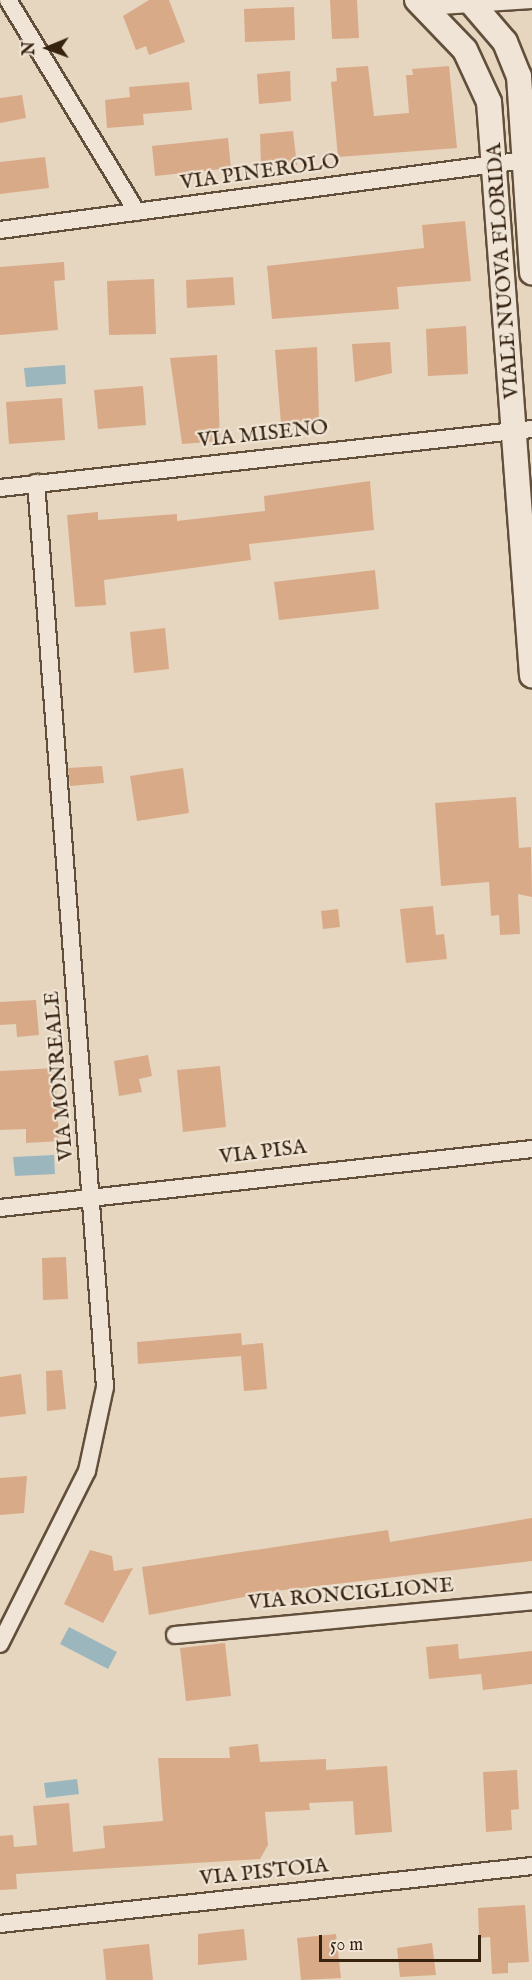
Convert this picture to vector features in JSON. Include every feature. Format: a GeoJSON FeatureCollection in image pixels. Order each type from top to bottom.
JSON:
{"type":"FeatureCollection","features":[{"type":"Feature","properties":{"kind":"street"},"geometry":{"type":"LineString","coordinates":[[8,0],[137,212]]}},
{"type":"Feature","properties":{"kind":"street"},"geometry":{"type":"LineString","coordinates":[[421,4],[532,0]]}},
{"type":"Feature","properties":{"kind":"street","name":"VIALE NUOVA FLORIDA"},"geometry":{"type":"LineString","coordinates":[[471,2],[505,42],[516,67],[530,202],[532,273]]}},
{"type":"Feature","properties":{"kind":"street","name":"VIALE NUOVA FLORIDA"},"geometry":{"type":"LineString","coordinates":[[421,4],[465,50],[482,79],[495,164],[524,429],[532,675]]}},
{"type":"Feature","properties":{"kind":"street","name":"VIA PINEROLO"},"geometry":{"type":"LineString","coordinates":[[0,230],[525,160]]}},
{"type":"Feature","properties":{"kind":"street"},"geometry":{"type":"LineString","coordinates":[[498,203],[530,202]]}},
{"type":"Feature","properties":{"kind":"street","name":"VIA MISENO"},"geometry":{"type":"LineString","coordinates":[[0,488],[524,429]]}},
{"type":"Feature","properties":{"kind":"street","name":"VIA MONREALE"},"geometry":{"type":"LineString","coordinates":[[0,1644],[81,1484],[100,1427],[105,1366],[36,483]]}},
{"type":"Feature","properties":{"kind":"street","name":"VIA PISA"},"geometry":{"type":"LineString","coordinates":[[0,1208],[93,1199],[256,1176],[532,1149]]}},
{"type":"Feature","properties":{"kind":"street","name":"VIA RONCIGLIONE"},"geometry":{"type":"LineString","coordinates":[[175,1635],[532,1601]]}},
{"type":"Feature","properties":{"kind":"street","name":"VIA PISTOIA"},"geometry":{"type":"LineString","coordinates":[[0,1924],[532,1866]]}},
{"type":"Feature","properties":{"kind":"water"},"geometry":{"type":"Polygon","coordinates":[[[65,365],[66,384],[26,387],[24,368],[65,365]]]}},
{"type":"Feature","properties":{"kind":"water"},"geometry":{"type":"Polygon","coordinates":[[[54,1155],[55,1174],[15,1176],[13,1157],[54,1155]]]}},
{"type":"Feature","properties":{"kind":"water"},"geometry":{"type":"Polygon","coordinates":[[[69,1627],[117,1652],[108,1669],[60,1644],[69,1627]]]}},
{"type":"Feature","properties":{"kind":"water"},"geometry":{"type":"Polygon","coordinates":[[[77,1779],[79,1794],[46,1798],[44,1783],[77,1779]]]}},
{"type":"Feature","properties":{"kind":"building"},"geometry":{"type":"Polygon","coordinates":[[[149,0],[169,0],[185,42],[149,55],[146,46],[136,50],[123,16],[149,0]]]}},
{"type":"Feature","properties":{"kind":"building"},"geometry":{"type":"Polygon","coordinates":[[[330,0],[357,0],[359,38],[332,39],[330,0]]]}},
{"type":"Feature","properties":{"kind":"building"},"geometry":{"type":"Polygon","coordinates":[[[294,7],[295,40],[245,42],[244,9],[294,7]]]}},
{"type":"Feature","properties":{"kind":"building"},"geometry":{"type":"Polygon","coordinates":[[[368,66],[374,116],[409,113],[406,75],[413,75],[412,69],[449,66],[457,148],[338,157],[331,82],[337,81],[336,68],[368,66]]]}},
{"type":"Feature","properties":{"kind":"building"},"geometry":{"type":"Polygon","coordinates":[[[290,71],[291,101],[259,104],[257,74],[290,71]]]}},
{"type":"Feature","properties":{"kind":"building"},"geometry":{"type":"Polygon","coordinates":[[[189,82],[192,110],[143,114],[144,125],[107,128],[105,100],[130,97],[129,87],[189,82]]]}},
{"type":"Feature","properties":{"kind":"building"},"geometry":{"type":"Polygon","coordinates":[[[22,95],[26,118],[0,123],[0,98],[22,95]]]}},
{"type":"Feature","properties":{"kind":"building"},"geometry":{"type":"Polygon","coordinates":[[[293,131],[297,165],[261,167],[260,134],[293,131]]]}},
{"type":"Feature","properties":{"kind":"building"},"geometry":{"type":"Polygon","coordinates":[[[228,138],[231,168],[155,176],[152,146],[228,138]]]}},
{"type":"Feature","properties":{"kind":"building"},"geometry":{"type":"Polygon","coordinates":[[[45,157],[49,188],[0,194],[0,162],[45,157]]]}},
{"type":"Feature","properties":{"kind":"building"},"geometry":{"type":"Polygon","coordinates":[[[465,221],[471,281],[397,287],[399,309],[272,319],[267,266],[424,248],[422,225],[465,221]]]}},
{"type":"Feature","properties":{"kind":"building"},"geometry":{"type":"Polygon","coordinates":[[[64,262],[65,280],[54,281],[58,330],[0,335],[0,267],[64,262]]]}},
{"type":"Feature","properties":{"kind":"building"},"geometry":{"type":"Polygon","coordinates":[[[233,277],[235,305],[187,308],[186,280],[233,277]]]}},
{"type":"Feature","properties":{"kind":"building"},"geometry":{"type":"Polygon","coordinates":[[[154,279],[156,334],[109,335],[107,281],[154,279]]]}},
{"type":"Feature","properties":{"kind":"building"},"geometry":{"type":"Polygon","coordinates":[[[466,326],[468,374],[428,376],[426,329],[466,326]]]}},
{"type":"Feature","properties":{"kind":"building"},"geometry":{"type":"Polygon","coordinates":[[[390,342],[392,373],[355,382],[352,344],[390,342]]]}},
{"type":"Feature","properties":{"kind":"building"},"geometry":{"type":"Polygon","coordinates":[[[317,347],[319,420],[281,424],[275,350],[317,347]]]}},
{"type":"Feature","properties":{"kind":"building"},"geometry":{"type":"Polygon","coordinates":[[[217,355],[220,441],[182,444],[170,358],[217,355]]]}},
{"type":"Feature","properties":{"kind":"building"},"geometry":{"type":"Polygon","coordinates":[[[143,386],[146,425],[98,429],[94,390],[143,386]]]}},
{"type":"Feature","properties":{"kind":"building"},"geometry":{"type":"Polygon","coordinates":[[[62,398],[65,440],[9,444],[6,402],[62,398]]]}},
{"type":"Feature","properties":{"kind":"building"},"geometry":{"type":"Polygon","coordinates":[[[370,481],[374,530],[249,544],[251,560],[104,580],[106,605],[75,607],[67,515],[98,512],[98,520],[177,514],[177,521],[265,511],[264,496],[370,481]]]}},
{"type":"Feature","properties":{"kind":"building"},"geometry":{"type":"Polygon","coordinates":[[[375,570],[379,609],[279,620],[274,582],[375,570]]]}},
{"type":"Feature","properties":{"kind":"building"},"geometry":{"type":"Polygon","coordinates":[[[165,628],[169,669],[134,673],[130,632],[165,628]]]}},
{"type":"Feature","properties":{"kind":"building"},"geometry":{"type":"Polygon","coordinates":[[[102,766],[104,783],[70,786],[68,768],[102,766]]]}},
{"type":"Feature","properties":{"kind":"building"},"geometry":{"type":"Polygon","coordinates":[[[183,768],[189,813],[137,821],[130,776],[183,768]]]}},
{"type":"Feature","properties":{"kind":"building"},"geometry":{"type":"Polygon","coordinates":[[[516,797],[519,848],[531,847],[532,897],[518,894],[520,934],[500,935],[499,915],[491,916],[489,882],[441,886],[435,803],[516,797]]]}},
{"type":"Feature","properties":{"kind":"building"},"geometry":{"type":"Polygon","coordinates":[[[433,906],[436,935],[444,934],[447,959],[406,963],[400,909],[433,906]]]}},
{"type":"Feature","properties":{"kind":"building"},"geometry":{"type":"Polygon","coordinates":[[[338,909],[340,927],[323,929],[321,911],[338,909]]]}},
{"type":"Feature","properties":{"kind":"building"},"geometry":{"type":"Polygon","coordinates":[[[36,1000],[39,1035],[17,1037],[16,1024],[0,1025],[0,1002],[36,1000]]]}},
{"type":"Feature","properties":{"kind":"building"},"geometry":{"type":"Polygon","coordinates":[[[148,1055],[152,1076],[139,1079],[142,1092],[119,1096],[114,1061],[148,1055]]]}},
{"type":"Feature","properties":{"kind":"building"},"geometry":{"type":"Polygon","coordinates":[[[220,1066],[226,1127],[183,1132],[177,1070],[220,1066]]]}},
{"type":"Feature","properties":{"kind":"building"},"geometry":{"type":"Polygon","coordinates":[[[55,1068],[59,1141],[26,1143],[26,1129],[0,1130],[0,1071],[55,1068]]]}},
{"type":"Feature","properties":{"kind":"building"},"geometry":{"type":"Polygon","coordinates":[[[66,1257],[68,1299],[43,1300],[42,1258],[66,1257]]]}},
{"type":"Feature","properties":{"kind":"building"},"geometry":{"type":"Polygon","coordinates":[[[241,1333],[242,1345],[263,1343],[267,1389],[244,1391],[241,1356],[138,1364],[137,1342],[241,1333]]]}},
{"type":"Feature","properties":{"kind":"building"},"geometry":{"type":"Polygon","coordinates":[[[62,1370],[66,1409],[47,1411],[46,1371],[62,1370]]]}},
{"type":"Feature","properties":{"kind":"building"},"geometry":{"type":"Polygon","coordinates":[[[21,1374],[26,1414],[0,1417],[0,1377],[21,1374]]]}},
{"type":"Feature","properties":{"kind":"building"},"geometry":{"type":"Polygon","coordinates":[[[27,1476],[24,1513],[0,1515],[0,1478],[27,1476]]]}},
{"type":"Feature","properties":{"kind":"building"},"geometry":{"type":"Polygon","coordinates":[[[532,1518],[532,1561],[276,1591],[149,1615],[142,1567],[388,1530],[390,1542],[532,1518]]]}},
{"type":"Feature","properties":{"kind":"building"},"geometry":{"type":"Polygon","coordinates":[[[90,1550],[112,1556],[114,1571],[133,1568],[103,1623],[64,1604],[90,1550]]]}},
{"type":"Feature","properties":{"kind":"building"},"geometry":{"type":"Polygon","coordinates":[[[225,1643],[231,1696],[186,1701],[180,1648],[225,1643]]]}},
{"type":"Feature","properties":{"kind":"building"},"geometry":{"type":"Polygon","coordinates":[[[458,1644],[459,1659],[532,1651],[532,1684],[483,1690],[481,1674],[429,1679],[426,1647],[458,1644]]]}},
{"type":"Feature","properties":{"kind":"building"},"geometry":{"type":"Polygon","coordinates":[[[258,1744],[260,1762],[326,1759],[326,1770],[387,1766],[392,1832],[355,1835],[353,1801],[309,1803],[310,1810],[265,1812],[268,1845],[260,1859],[16,1874],[17,1889],[0,1890],[0,1836],[13,1835],[14,1847],[37,1845],[33,1806],[69,1803],[73,1852],[105,1848],[103,1826],[163,1821],[158,1758],[230,1758],[229,1747],[258,1744]]]}},
{"type":"Feature","properties":{"kind":"building"},"geometry":{"type":"Polygon","coordinates":[[[517,1770],[519,1809],[511,1810],[512,1830],[486,1832],[483,1772],[517,1770]]]}},
{"type":"Feature","properties":{"kind":"building"},"geometry":{"type":"Polygon","coordinates":[[[525,1905],[529,1962],[508,1963],[508,1973],[492,1974],[490,1937],[479,1938],[478,1908],[525,1905]]]}},
{"type":"Feature","properties":{"kind":"building"},"geometry":{"type":"Polygon","coordinates":[[[244,1929],[247,1960],[198,1965],[198,1934],[244,1929]]]}},
{"type":"Feature","properties":{"kind":"building"},"geometry":{"type":"Polygon","coordinates":[[[336,1934],[341,1978],[301,1980],[297,1938],[336,1934]]]}},
{"type":"Feature","properties":{"kind":"building"},"geometry":{"type":"Polygon","coordinates":[[[432,1943],[436,1975],[400,1977],[397,1948],[432,1943]]]}},
{"type":"Feature","properties":{"kind":"building"},"geometry":{"type":"Polygon","coordinates":[[[149,1944],[153,1980],[106,1980],[103,1949],[149,1944]]]}}]}
